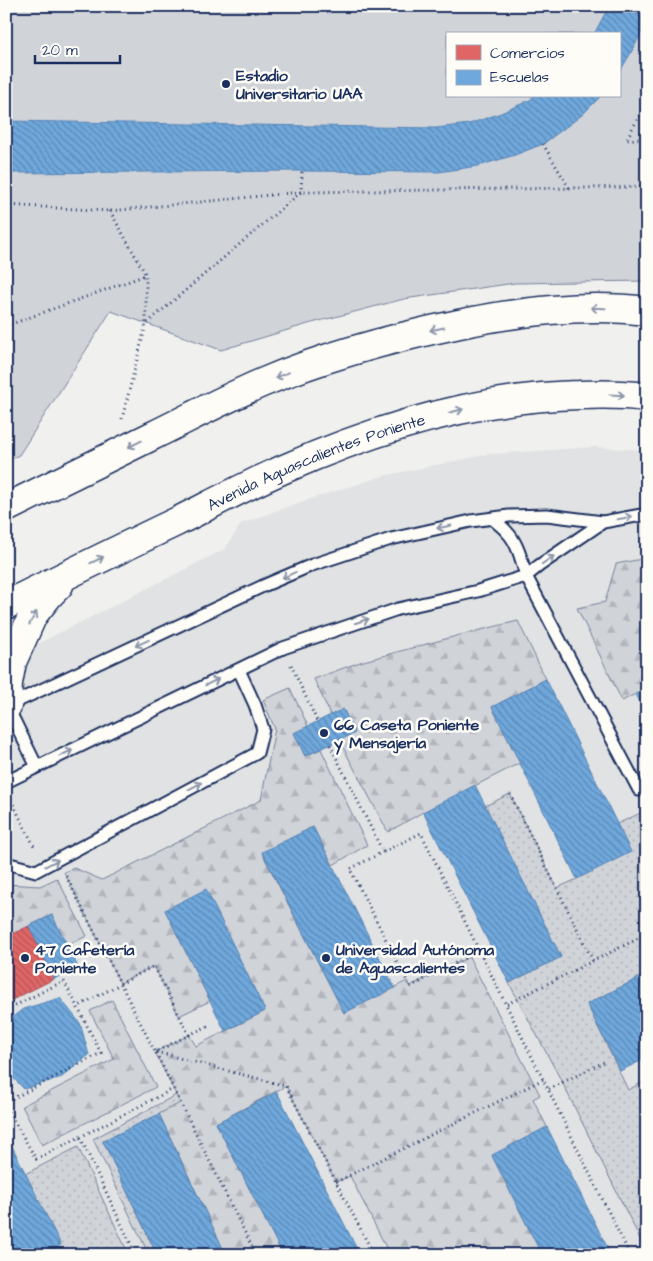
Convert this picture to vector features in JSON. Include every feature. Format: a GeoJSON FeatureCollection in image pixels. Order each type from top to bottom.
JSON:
{"type":"FeatureCollection","features":[{"type":"Feature","properties":{"kind":"main road"},"geometry":{"type":"LineString","coordinates":[[6,508],[209,407],[265,382],[322,360],[374,344],[499,316],[536,311],[592,308],[647,311]]}},
{"type":"Feature","properties":{"kind":"main road","name":"Avenida Aguascalientes Poniente"},"geometry":{"type":"LineString","coordinates":[[6,605],[284,469],[333,448],[381,432],[479,405],[520,398],[602,394],[647,397]]}},
{"type":"Feature","properties":{"kind":"main road"},"geometry":{"type":"LineString","coordinates":[[6,706],[12,662],[33,615],[69,574]]}},
{"type":"Feature","properties":{"kind":"lane"},"geometry":{"type":"LineString","coordinates":[[37,767],[6,706],[312,565],[391,539],[471,521],[509,516],[547,516],[603,522],[647,514]]}},
{"type":"Feature","properties":{"kind":"lane"},"geometry":{"type":"LineString","coordinates":[[492,518],[514,540],[526,576],[639,790]]}},
{"type":"Feature","properties":{"kind":"lane"},"geometry":{"type":"LineString","coordinates":[[6,782],[283,648],[398,609],[478,591],[526,576],[603,522]]}},
{"type":"Feature","properties":{"kind":"lane"},"geometry":{"type":"LineString","coordinates":[[6,863],[36,871],[257,753],[263,729],[255,704],[239,670]]}},
{"type":"Feature","properties":{"kind":"path"},"geometry":{"type":"LineString","coordinates":[[647,102],[626,140],[647,138]]}},
{"type":"Feature","properties":{"kind":"path"},"geometry":{"type":"LineString","coordinates":[[543,144],[570,189]]}},
{"type":"Feature","properties":{"kind":"path"},"geometry":{"type":"LineString","coordinates":[[146,324],[301,192],[302,171]]}},
{"type":"Feature","properties":{"kind":"path"},"geometry":{"type":"LineString","coordinates":[[6,205],[110,211],[301,192],[647,187]]}},
{"type":"Feature","properties":{"kind":"path"},"geometry":{"type":"LineString","coordinates":[[110,211],[146,275],[146,324],[113,455]]}},
{"type":"Feature","properties":{"kind":"path"},"geometry":{"type":"LineString","coordinates":[[6,326],[146,275]]}},
{"type":"Feature","properties":{"kind":"path"},"geometry":{"type":"LineString","coordinates":[[283,648],[317,721]]}},
{"type":"Feature","properties":{"kind":"path"},"geometry":{"type":"LineString","coordinates":[[330,745],[383,852]]}},
{"type":"Feature","properties":{"kind":"path"},"geometry":{"type":"LineString","coordinates":[[510,794],[593,961]]}},
{"type":"Feature","properties":{"kind":"path"},"geometry":{"type":"LineString","coordinates":[[6,802],[10,799],[36,850],[50,843],[256,1255]]}},
{"type":"Feature","properties":{"kind":"path"},"geometry":{"type":"LineString","coordinates":[[480,950],[410,986],[350,869],[422,833],[549,1089],[630,1255]]}},
{"type":"Feature","properties":{"kind":"path"},"geometry":{"type":"LineString","coordinates":[[507,1004],[647,934]]}},
{"type":"Feature","properties":{"kind":"path"},"geometry":{"type":"LineString","coordinates":[[77,1007],[154,966],[189,1035]]}},
{"type":"Feature","properties":{"kind":"path"},"geometry":{"type":"LineString","coordinates":[[6,1010],[64,981],[101,1053],[6,1102]]}},
{"type":"Feature","properties":{"kind":"path"},"geometry":{"type":"LineString","coordinates":[[155,1052],[210,1025]]}},
{"type":"Feature","properties":{"kind":"path"},"geometry":{"type":"LineString","coordinates":[[155,1052],[286,1086],[374,1255]]}},
{"type":"Feature","properties":{"kind":"path"},"geometry":{"type":"LineString","coordinates":[[549,1089],[606,1061]]}},
{"type":"Feature","properties":{"kind":"path"},"geometry":{"type":"LineString","coordinates":[[336,1182],[544,1079]]}},
{"type":"Feature","properties":{"kind":"path"},"geometry":{"type":"LineString","coordinates":[[6,1107],[36,1159],[173,1089]]}},
{"type":"Feature","properties":{"kind":"path"},"geometry":{"type":"LineString","coordinates":[[80,1137],[136,1255]]}},
{"type":"Feature","properties":{"kind":"shaded area","name":"Universidad Autónoma de Aguascalientes"},"geometry":{"type":"Polygon","coordinates":[[[593,447],[647,450],[647,1255],[6,1255],[6,660],[225,549],[241,524],[292,505],[383,476],[489,454],[593,447]]]}},
{"type":"Feature","properties":{"kind":"green space"},"geometry":{"type":"Polygon","coordinates":[[[6,6],[647,6],[647,281],[515,283],[404,299],[308,324],[221,350],[111,311],[19,455],[6,461],[6,6]]]}},
{"type":"Feature","properties":{"kind":"green space"},"geometry":{"type":"Polygon","coordinates":[[[647,558],[647,688],[622,701],[577,608],[605,602],[616,564],[647,558]]]}},
{"type":"Feature","properties":{"kind":"green space"},"geometry":{"type":"Polygon","coordinates":[[[518,621],[546,679],[492,707],[520,763],[423,812],[388,832],[339,740],[354,733],[344,710],[331,716],[314,679],[360,662],[518,621]]]}},
{"type":"Feature","properties":{"kind":"green space"},"geometry":{"type":"Polygon","coordinates":[[[290,688],[308,726],[294,733],[305,756],[321,749],[367,845],[333,865],[313,827],[262,853],[344,1013],[407,981],[410,986],[469,957],[540,1095],[533,1099],[547,1127],[492,1156],[542,1255],[390,1255],[350,1176],[336,1182],[286,1086],[216,1123],[283,1255],[226,1255],[159,1114],[180,1103],[155,1052],[189,1035],[196,1046],[265,1011],[206,890],[165,910],[210,1001],[179,1016],[154,966],[120,983],[64,872],[74,868],[102,880],[261,800],[275,729],[263,700],[290,688]]]}},
{"type":"Feature","properties":{"kind":"green space"},"geometry":{"type":"Polygon","coordinates":[[[510,794],[557,888],[577,879],[617,824],[647,810],[647,974],[587,1004],[628,1090],[647,1080],[647,1202],[642,1205],[647,1214],[647,1253],[562,1082],[509,983],[561,957],[485,806],[510,794]]]}},
{"type":"Feature","properties":{"kind":"green space"},"geometry":{"type":"Polygon","coordinates":[[[57,878],[87,936],[67,945],[52,915],[6,937],[6,884],[40,886],[57,878]]]}},
{"type":"Feature","properties":{"kind":"green space"},"geometry":{"type":"Polygon","coordinates":[[[112,1000],[156,1087],[42,1145],[22,1106],[114,1059],[90,1011],[112,1000]]]}},
{"type":"Feature","properties":{"kind":"green space"},"geometry":{"type":"Polygon","coordinates":[[[176,1095],[181,1104],[103,1141],[157,1255],[149,1255],[93,1139],[176,1095]]]}},
{"type":"Feature","properties":{"kind":"green space"},"geometry":{"type":"Polygon","coordinates":[[[78,1147],[129,1255],[41,1255],[25,1174],[78,1147]]]}},
{"type":"Feature","properties":{"kind":"building: Comercios","name":"47 Cafetería Poniente"},"geometry":{"type":"Polygon","coordinates":[[[29,926],[54,979],[6,1003],[6,937],[29,926]]]}},
{"type":"Feature","properties":{"kind":"building: Escuelas"},"geometry":{"type":"Polygon","coordinates":[[[609,6],[647,6],[647,22],[620,71],[620,32],[595,32],[609,6]]]}},
{"type":"Feature","properties":{"kind":"building: Escuelas"},"geometry":{"type":"Polygon","coordinates":[[[532,98],[599,98],[582,115],[543,144],[478,166],[439,172],[6,173],[6,121],[436,128],[469,124],[532,98]]]}},
{"type":"Feature","properties":{"kind":"building: Escuelas"},"geometry":{"type":"Polygon","coordinates":[[[546,679],[631,852],[577,879],[492,707],[546,679]]]}},
{"type":"Feature","properties":{"kind":"building: Escuelas"},"geometry":{"type":"Polygon","coordinates":[[[647,688],[647,716],[636,694],[647,688]]]}},
{"type":"Feature","properties":{"kind":"building: Escuelas","name":"66 Caseta Poniente y Mensajería"},"geometry":{"type":"Polygon","coordinates":[[[343,709],[355,733],[305,756],[294,733],[343,709]]]}},
{"type":"Feature","properties":{"kind":"building: Escuelas"},"geometry":{"type":"Polygon","coordinates":[[[475,785],[561,957],[509,983],[423,812],[475,785]]]}},
{"type":"Feature","properties":{"kind":"building: Escuelas"},"geometry":{"type":"Polygon","coordinates":[[[313,827],[395,988],[344,1013],[262,852],[313,827]]]}},
{"type":"Feature","properties":{"kind":"building: Escuelas"},"geometry":{"type":"Polygon","coordinates":[[[206,889],[265,1011],[225,1031],[165,910],[206,889]]]}},
{"type":"Feature","properties":{"kind":"building: Escuelas"},"geometry":{"type":"Polygon","coordinates":[[[52,915],[78,967],[54,979],[29,926],[52,915]]]}},
{"type":"Feature","properties":{"kind":"building: Escuelas"},"geometry":{"type":"Polygon","coordinates":[[[647,974],[647,1058],[620,1071],[587,1004],[647,974]]]}},
{"type":"Feature","properties":{"kind":"building: Escuelas"},"geometry":{"type":"Polygon","coordinates":[[[60,998],[80,1023],[89,1055],[62,1077],[24,1089],[6,1070],[6,1022],[23,1009],[60,998]]]}},
{"type":"Feature","properties":{"kind":"building: Escuelas"},"geometry":{"type":"Polygon","coordinates":[[[277,1092],[360,1255],[283,1255],[216,1123],[277,1092]]]}},
{"type":"Feature","properties":{"kind":"building: Escuelas"},"geometry":{"type":"Polygon","coordinates":[[[159,1114],[226,1255],[157,1255],[103,1141],[159,1114]]]}},
{"type":"Feature","properties":{"kind":"building: Escuelas"},"geometry":{"type":"Polygon","coordinates":[[[547,1127],[611,1255],[542,1255],[492,1155],[547,1127]]]}},
{"type":"Feature","properties":{"kind":"building: Escuelas"},"geometry":{"type":"Polygon","coordinates":[[[6,1134],[61,1245],[41,1255],[6,1255],[6,1134]]]}},
{"type":"Feature","properties":{"kind":"place","name":"Estadio Universitario UAA"},"geometry":{"type":"Point","coordinates":[226,84]}},
{"type":"Feature","properties":{"kind":"place","name":"66 Caseta Poniente y Mensajería"},"geometry":{"type":"Point","coordinates":[324,733]}},
{"type":"Feature","properties":{"kind":"place","name":"47 Cafetería Poniente"},"geometry":{"type":"Point","coordinates":[25,958]}},
{"type":"Feature","properties":{"kind":"place","name":"Universidad Autónoma de Aguascalientes"},"geometry":{"type":"Point","coordinates":[326,958]}}]}
